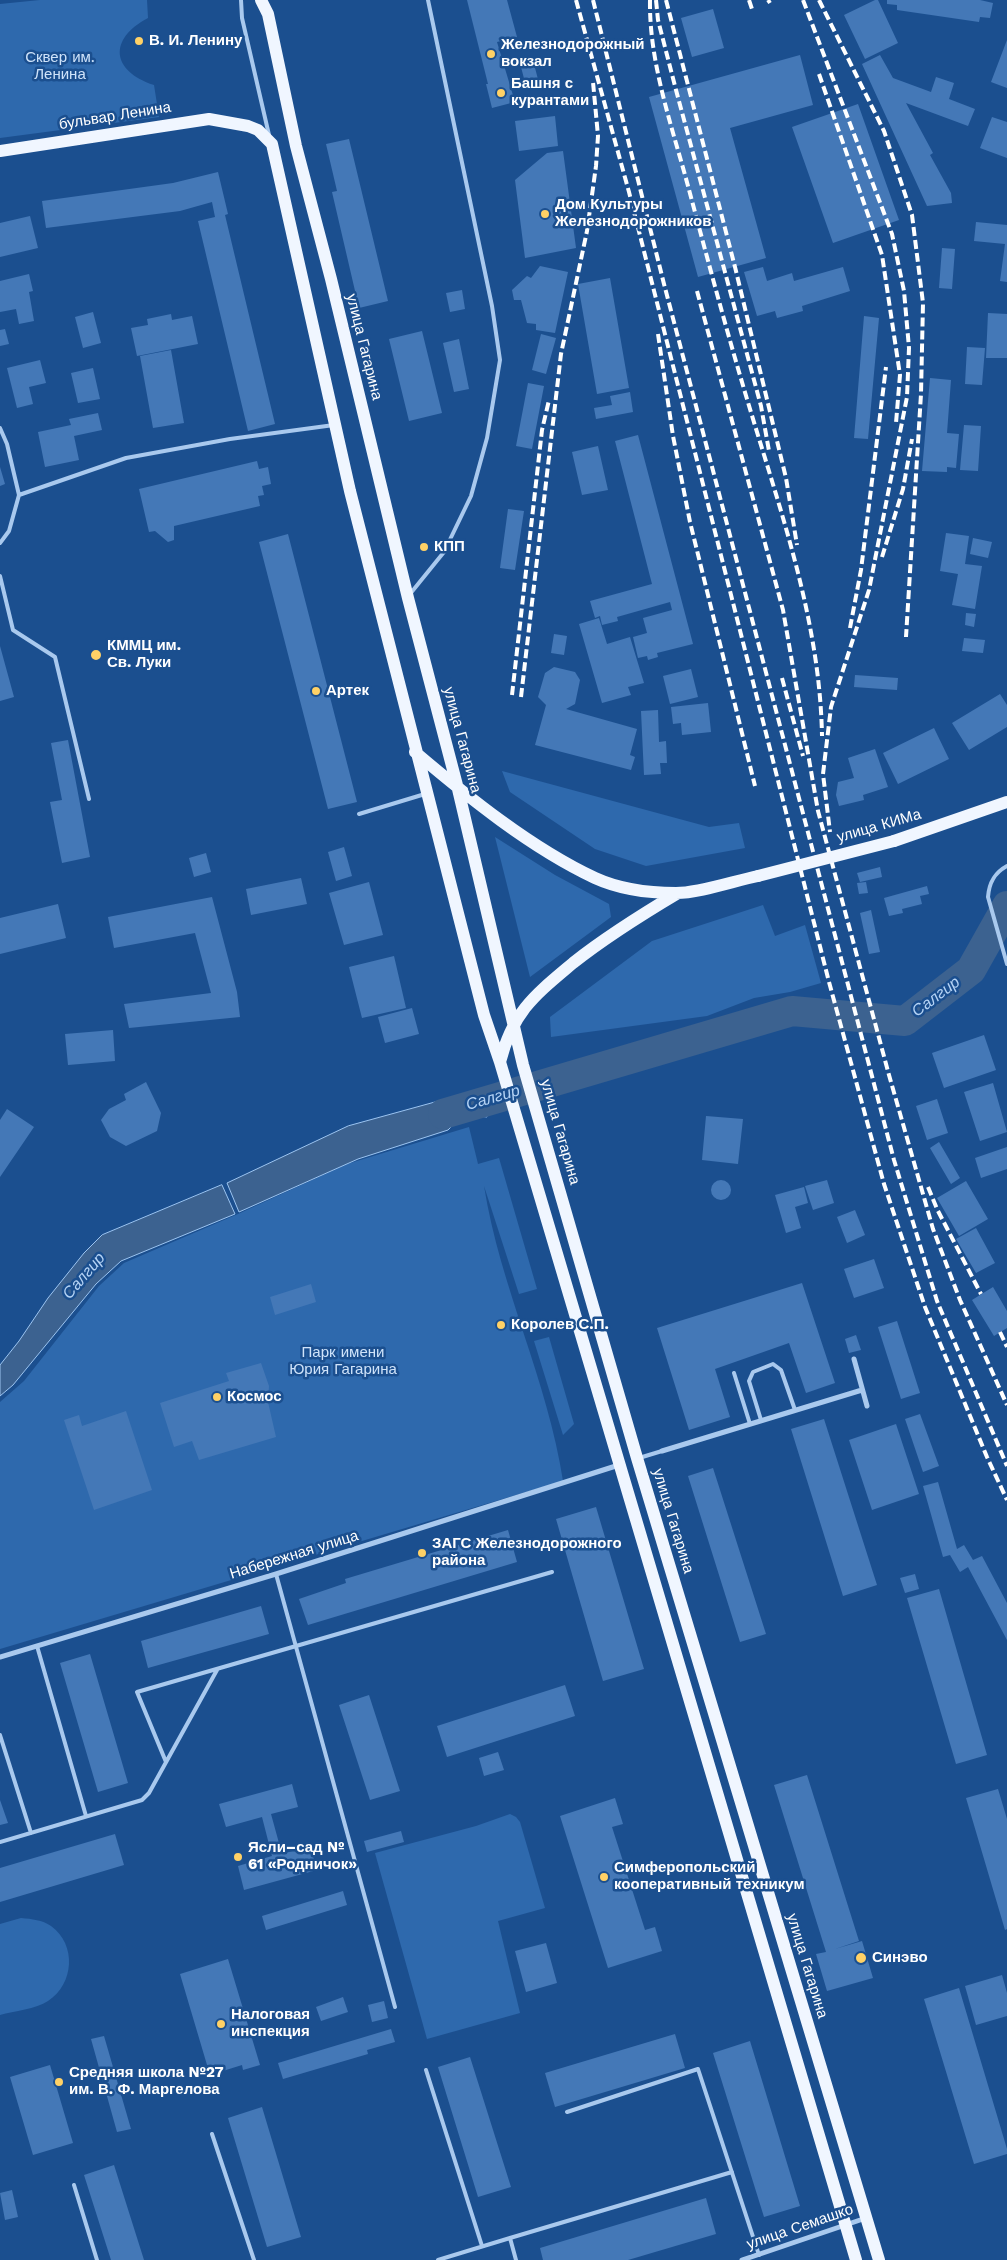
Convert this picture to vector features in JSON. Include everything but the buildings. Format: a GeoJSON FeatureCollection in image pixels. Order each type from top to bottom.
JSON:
{"type":"FeatureCollection","features":[{"type":"Feature","properties":{"kind":"main road","name":"улица Гагарина"},"geometry":{"type":"LineString","coordinates":[[261,0],[268,14],[294,138],[333,288],[408,598],[458,789],[521,1056],[637,1459],[879,2260]]}},
{"type":"Feature","properties":{"kind":"main road","name":"бульвар Ленина"},"geometry":{"type":"LineString","coordinates":[[0,151],[208,119],[235,122],[258,130],[272,144]]}},
{"type":"Feature","properties":{"kind":"main road"},"geometry":{"type":"LineString","coordinates":[[272,144],[334,425],[425,794],[484,1015],[500,1062],[618,1465],[856,2260]]}},
{"type":"Feature","properties":{"kind":"main road"},"geometry":{"type":"LineString","coordinates":[[415,752],[458,789],[510,826],[596,878],[634,889],[678,893]]}},
{"type":"Feature","properties":{"kind":"main road","name":"улица КИМа"},"geometry":{"type":"LineString","coordinates":[[678,893],[758,876],[894,841],[1007,802]]}},
{"type":"Feature","properties":{"kind":"main road"},"geometry":{"type":"LineString","coordinates":[[500,1062],[505,1042],[514,1024],[535,994],[596,945],[627,923],[678,893]]}},
{"type":"Feature","properties":{"kind":"street"},"geometry":{"type":"LineString","coordinates":[[854,1359],[866,1406]]}},
{"type":"Feature","properties":{"kind":"street"},"geometry":{"type":"LineString","coordinates":[[662,1452],[862,1390]]}},
{"type":"Feature","properties":{"kind":"street","name":"Набережная улица"},"geometry":{"type":"LineString","coordinates":[[0,1658],[276,1574],[618,1465]]}},
{"type":"Feature","properties":{"kind":"street","name":"улица Семашко"},"geometry":{"type":"LineString","coordinates":[[742,2260],[866,2218]]}},
{"type":"Feature","properties":{"kind":"lane"},"geometry":{"type":"LineString","coordinates":[[241,0],[242,18],[272,144]]}},
{"type":"Feature","properties":{"kind":"lane"},"geometry":{"type":"LineString","coordinates":[[408,598],[444,552],[472,496],[487,438],[500,360],[492,306],[428,0]]}},
{"type":"Feature","properties":{"kind":"lane"},"geometry":{"type":"LineString","coordinates":[[19,495],[126,458],[238,437],[334,425]]}},
{"type":"Feature","properties":{"kind":"lane"},"geometry":{"type":"LineString","coordinates":[[0,428],[7,444],[19,495],[9,530],[0,543]]}},
{"type":"Feature","properties":{"kind":"lane"},"geometry":{"type":"LineString","coordinates":[[0,576],[13,630],[55,657],[89,799]]}},
{"type":"Feature","properties":{"kind":"lane"},"geometry":{"type":"LineString","coordinates":[[359,814],[425,794]]}},
{"type":"Feature","properties":{"kind":"lane"},"geometry":{"type":"LineString","coordinates":[[1007,866],[993,877],[988,897],[1007,962]]}},
{"type":"Feature","properties":{"kind":"lane"},"geometry":{"type":"LineString","coordinates":[[761,1420],[749,1381],[753,1372],[773,1364],[781,1370],[794,1410]]}},
{"type":"Feature","properties":{"kind":"lane"},"geometry":{"type":"LineString","coordinates":[[734,1373],[750,1424]]}},
{"type":"Feature","properties":{"kind":"lane"},"geometry":{"type":"LineString","coordinates":[[637,1459],[662,1452]]}},
{"type":"Feature","properties":{"kind":"lane"},"geometry":{"type":"LineString","coordinates":[[166,1762],[137,1692],[552,1572]]}},
{"type":"Feature","properties":{"kind":"lane"},"geometry":{"type":"LineString","coordinates":[[276,1574],[395,2007]]}},
{"type":"Feature","properties":{"kind":"lane"},"geometry":{"type":"LineString","coordinates":[[37,1646],[86,1816]]}},
{"type":"Feature","properties":{"kind":"lane"},"geometry":{"type":"LineString","coordinates":[[0,1842],[142,1800],[149,1793],[217,1670]]}},
{"type":"Feature","properties":{"kind":"lane"},"geometry":{"type":"LineString","coordinates":[[0,1735],[31,1833]]}},
{"type":"Feature","properties":{"kind":"lane"},"geometry":{"type":"LineString","coordinates":[[426,2070],[482,2246]]}},
{"type":"Feature","properties":{"kind":"lane"},"geometry":{"type":"LineString","coordinates":[[567,2112],[698,2070],[759,2254]]}},
{"type":"Feature","properties":{"kind":"lane"},"geometry":{"type":"LineString","coordinates":[[212,2134],[254,2260]]}},
{"type":"Feature","properties":{"kind":"lane"},"geometry":{"type":"LineString","coordinates":[[438,2260],[732,2172]]}},
{"type":"Feature","properties":{"kind":"lane"},"geometry":{"type":"LineString","coordinates":[[74,2185],[98,2260]]}},
{"type":"Feature","properties":{"kind":"lane"},"geometry":{"type":"LineString","coordinates":[[510,2238],[516,2260]]}},
{"type":"Feature","properties":{"kind":"green space","name":"Сквер им. Ленина"},"geometry":{"type":"Polygon","coordinates":[[[40,0],[147,0],[148,18],[135,26],[126,35],[121,45],[120,54],[129,72],[154,85],[159,117],[0,138],[0,4],[40,0]]]}},
{"type":"Feature","properties":{"kind":"green space"},"geometry":{"type":"Polygon","coordinates":[[[502,771],[709,827],[739,823],[745,848],[646,866],[595,849],[510,792],[502,771]]]}},
{"type":"Feature","properties":{"kind":"green space"},"geometry":{"type":"Polygon","coordinates":[[[495,837],[555,875],[609,904],[611,917],[530,977],[495,837]]]}},
{"type":"Feature","properties":{"kind":"green space"},"geometry":{"type":"Polygon","coordinates":[[[763,905],[775,936],[805,925],[821,983],[790,992],[754,998],[707,1016],[551,1037],[550,1017],[652,941],[763,905]]]}},
{"type":"Feature","properties":{"kind":"green space","name":"Парк имени Юрия Гагарина"},"geometry":{"type":"Polygon","coordinates":[[[469,1127],[478,1164],[499,1158],[537,1289],[519,1294],[484,1186],[491,1224],[501,1261],[547,1407],[563,1481],[0,1649],[0,1402],[24,1381],[99,1286],[124,1263],[347,1164],[469,1127]]]}},
{"type":"Feature","properties":{"kind":"green space"},"geometry":{"type":"Polygon","coordinates":[[[549,1337],[574,1424],[563,1435],[534,1341],[549,1337]]]}},
{"type":"Feature","properties":{"kind":"green space"},"geometry":{"type":"Polygon","coordinates":[[[510,1814],[520,1822],[545,1908],[498,1921],[520,2013],[427,2039],[375,1853],[476,1826],[510,1814]]]}},
{"type":"Feature","properties":{"kind":"green space"},"geometry":{"type":"Polygon","coordinates":[[[21,1918],[44,1922],[59,1934],[65,1943],[68,1954],[67,1975],[57,1994],[43,2004],[0,2015],[0,1924],[21,1918]]]}},
{"type":"Feature","properties":{"kind":"water"},"geometry":{"type":"Polygon","coordinates":[[[480,1090],[487,1117],[471,1115],[461,1117],[448,1130],[358,1159],[239,1212],[227,1183],[348,1126],[480,1090]]]}},
{"type":"Feature","properties":{"kind":"water"},"geometry":{"type":"Polygon","coordinates":[[[222,1185],[235,1214],[121,1261],[96,1284],[13,1385],[0,1396],[0,1365],[48,1298],[84,1253],[102,1235],[222,1185]]]}},
{"type":"Feature","properties":{"kind":"waterway","name":"Салгир"},"geometry":{"type":"LineString","coordinates":[[443,1114],[792,1011],[905,1021],[971,970],[1007,906]]}},
{"type":"Feature","properties":{"kind":"railway"},"geometry":{"type":"LineString","coordinates":[[576,0],[629,192],[829,982],[884,1184],[925,1307],[987,1457],[1007,1500]]}},
{"type":"Feature","properties":{"kind":"railway"},"geometry":{"type":"LineString","coordinates":[[593,0],[664,284],[894,1160],[937,1301],[1007,1466]]}},
{"type":"Feature","properties":{"kind":"railway"},"geometry":{"type":"LineString","coordinates":[[650,0],[653,47],[657,71],[732,346],[785,524],[806,608],[820,693],[822,736]]}},
{"type":"Feature","properties":{"kind":"railway"},"geometry":{"type":"LineString","coordinates":[[656,0],[658,20],[676,90],[761,406],[769,451]]}},
{"type":"Feature","properties":{"kind":"railway"},"geometry":{"type":"LineString","coordinates":[[666,0],[735,267],[786,478],[797,545]]}},
{"type":"Feature","properties":{"kind":"railway"},"geometry":{"type":"LineString","coordinates":[[749,0],[752,9]]}},
{"type":"Feature","properties":{"kind":"railway"},"geometry":{"type":"LineString","coordinates":[[803,0],[892,234],[904,291],[909,348],[907,397],[869,590],[831,707],[823,774],[830,832]]}},
{"type":"Feature","properties":{"kind":"railway"},"geometry":{"type":"LineString","coordinates":[[819,0],[884,131],[912,215],[923,303],[921,394],[906,637]]}},
{"type":"Feature","properties":{"kind":"railway"},"geometry":{"type":"LineString","coordinates":[[819,74],[882,255],[900,375],[896,423]]}},
{"type":"Feature","properties":{"kind":"railway"},"geometry":{"type":"LineString","coordinates":[[521,697],[561,354],[587,231],[596,166],[598,136],[593,82]]}},
{"type":"Feature","properties":{"kind":"railway"},"geometry":{"type":"LineString","coordinates":[[697,291],[783,610],[818,811],[889,1075],[933,1229],[960,1300],[1007,1405]]}},
{"type":"Feature","properties":{"kind":"railway"},"geometry":{"type":"LineString","coordinates":[[658,334],[673,436],[690,522],[755,786]]}},
{"type":"Feature","properties":{"kind":"railway"},"geometry":{"type":"LineString","coordinates":[[850,628],[861,570],[886,367]]}},
{"type":"Feature","properties":{"kind":"railway"},"geometry":{"type":"LineString","coordinates":[[512,695],[542,430],[549,400]]}},
{"type":"Feature","properties":{"kind":"railway"},"geometry":{"type":"LineString","coordinates":[[882,557],[903,489],[912,439]]}},
{"type":"Feature","properties":{"kind":"railway"},"geometry":{"type":"LineString","coordinates":[[782,678],[803,756]]}},
{"type":"Feature","properties":{"kind":"railway"},"geometry":{"type":"LineString","coordinates":[[928,1187],[937,1209],[981,1294]]}},
{"type":"Feature","properties":{"kind":"railway"},"geometry":{"type":"LineString","coordinates":[[1000,1332],[1007,1347]]}},
{"type":"Feature","properties":{"kind":"place","name":"В. И. Ленину"},"geometry":{"type":"Point","coordinates":[139,41]}},
{"type":"Feature","properties":{"kind":"place","name":"Железнодорожный вокзал"},"geometry":{"type":"Point","coordinates":[491,54]}},
{"type":"Feature","properties":{"kind":"place","name":"Башня с курантами"},"geometry":{"type":"Point","coordinates":[501,93]}},
{"type":"Feature","properties":{"kind":"place","name":"Дом Культуры Железнодорожников"},"geometry":{"type":"Point","coordinates":[545,214]}},
{"type":"Feature","properties":{"kind":"place","name":"КПП"},"geometry":{"type":"Point","coordinates":[424,547]}},
{"type":"Feature","properties":{"kind":"place","name":"КММЦ им. Св. Луки"},"geometry":{"type":"Point","coordinates":[96,655]}},
{"type":"Feature","properties":{"kind":"place","name":"Артек"},"geometry":{"type":"Point","coordinates":[316,691]}},
{"type":"Feature","properties":{"kind":"place","name":"Королев С.П."},"geometry":{"type":"Point","coordinates":[501,1325]}},
{"type":"Feature","properties":{"kind":"place","name":"Космос"},"geometry":{"type":"Point","coordinates":[217,1397]}},
{"type":"Feature","properties":{"kind":"place","name":"ЗАГС Железнодорожного района"},"geometry":{"type":"Point","coordinates":[422,1553]}},
{"type":"Feature","properties":{"kind":"place","name":"Ясли–сад № 61 «Родничок»"},"geometry":{"type":"Point","coordinates":[238,1857]}},
{"type":"Feature","properties":{"kind":"place","name":"Симферопольский кооперативный техникум"},"geometry":{"type":"Point","coordinates":[604,1877]}},
{"type":"Feature","properties":{"kind":"place","name":"Синэво"},"geometry":{"type":"Point","coordinates":[861,1958]}},
{"type":"Feature","properties":{"kind":"place","name":"Налоговая инспекция"},"geometry":{"type":"Point","coordinates":[221,2024]}},
{"type":"Feature","properties":{"kind":"place","name":"Средняя школа №27 им. В. Ф. Маргелова"},"geometry":{"type":"Point","coordinates":[59,2082]}}]}
